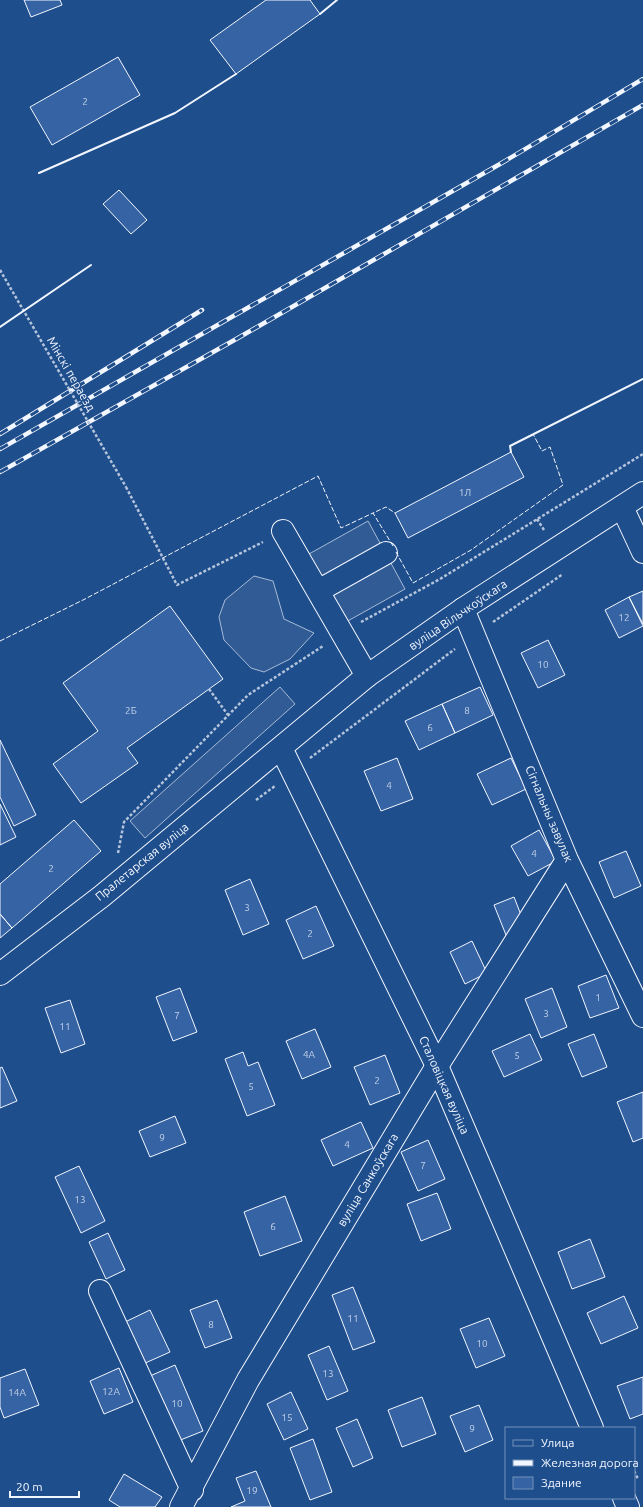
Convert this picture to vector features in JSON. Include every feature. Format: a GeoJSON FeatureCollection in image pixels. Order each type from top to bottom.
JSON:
{"type":"FeatureCollection","features":[{"type":"Feature","properties":{"kind":"main road","name":"вуліца Вільчкоўскага"},"geometry":{"type":"LineString","coordinates":[[281,748],[367,676],[463,610],[643,493]]}},
{"type":"Feature","properties":{"kind":"main road"},"geometry":{"type":"LineString","coordinates":[[622,507],[643,552]]}},
{"type":"Feature","properties":{"kind":"main road"},"geometry":{"type":"LineString","coordinates":[[283,531],[341,634],[367,676]]}},
{"type":"Feature","properties":{"kind":"main road"},"geometry":{"type":"LineString","coordinates":[[318,591],[386,553]]}},
{"type":"Feature","properties":{"kind":"main road","name":"Сігнальны завулак"},"geometry":{"type":"LineString","coordinates":[[463,610],[567,860],[643,1016]]}},
{"type":"Feature","properties":{"kind":"main road","name":"Сталовіцкая вуліца"},"geometry":{"type":"LineString","coordinates":[[281,748],[437,1066],[592,1427]]}},
{"type":"Feature","properties":{"kind":"main road","name":"Пралетарская вуліца"},"geometry":{"type":"LineString","coordinates":[[0,974],[102,896],[281,748]]}},
{"type":"Feature","properties":{"kind":"main road","name":"вуліца Санкоўскага"},"geometry":{"type":"LineString","coordinates":[[186,1498],[248,1380],[437,1066],[567,860]]}},
{"type":"Feature","properties":{"kind":"main road"},"geometry":{"type":"LineString","coordinates":[[100,1292],[186,1498]]}},
{"type":"Feature","properties":{"kind":"path","name":"Мінскі пераезд"},"geometry":{"type":"LineString","coordinates":[[0,270],[126,487],[177,585],[261,544],[283,531]]}},
{"type":"Feature","properties":{"kind":"path"},"geometry":{"type":"LineString","coordinates":[[117,856],[124,822],[248,695],[368,617],[440,579],[643,454]]}},
{"type":"Feature","properties":{"kind":"path"},"geometry":{"type":"LineString","coordinates":[[253,802],[474,634],[568,571]]}},
{"type":"Feature","properties":{"kind":"path"},"geometry":{"type":"LineString","coordinates":[[209,689],[228,715]]}},
{"type":"Feature","properties":{"kind":"shaded area"},"geometry":{"type":"Polygon","coordinates":[[[368,521],[405,589],[346,622],[309,554],[368,521]]]}},
{"type":"Feature","properties":{"kind":"shaded area"},"geometry":{"type":"Polygon","coordinates":[[[254,576],[273,581],[284,619],[314,633],[290,659],[264,672],[251,668],[224,640],[219,617],[225,600],[254,576]]]}},
{"type":"Feature","properties":{"kind":"shaded area"},"geometry":{"type":"Polygon","coordinates":[[[280,687],[295,704],[145,838],[130,821],[280,687]]]}},
{"type":"Feature","properties":{"kind":"building"},"geometry":{"type":"Polygon","coordinates":[[[24,0],[60,0],[62,5],[31,17],[24,0]]]}},
{"type":"Feature","properties":{"kind":"building"},"geometry":{"type":"Polygon","coordinates":[[[266,0],[310,0],[320,14],[236,74],[210,40],[266,0]]]}},
{"type":"Feature","properties":{"kind":"building"},"geometry":{"type":"Polygon","coordinates":[[[118,57],[140,95],[52,145],[30,107],[118,57]]]}},
{"type":"Feature","properties":{"kind":"building"},"geometry":{"type":"Polygon","coordinates":[[[119,190],[147,220],[131,234],[103,204],[119,190]]]}},
{"type":"Feature","properties":{"kind":"building"},"geometry":{"type":"Polygon","coordinates":[[[511,452],[524,477],[408,538],[395,513],[511,452]]]}},
{"type":"Feature","properties":{"kind":"building"},"geometry":{"type":"Polygon","coordinates":[[[643,591],[643,624],[629,597],[643,591]]]}},
{"type":"Feature","properties":{"kind":"building"},"geometry":{"type":"Polygon","coordinates":[[[629,597],[643,626],[619,638],[605,610],[629,597]]]}},
{"type":"Feature","properties":{"kind":"building"},"geometry":{"type":"Polygon","coordinates":[[[170,606],[223,679],[127,748],[138,763],[81,803],[53,764],[98,731],[63,683],[170,606]]]}},
{"type":"Feature","properties":{"kind":"building"},"geometry":{"type":"Polygon","coordinates":[[[548,640],[565,675],[538,688],[521,653],[548,640]]]}},
{"type":"Feature","properties":{"kind":"building"},"geometry":{"type":"Polygon","coordinates":[[[480,687],[493,715],[455,733],[442,704],[480,687]]]}},
{"type":"Feature","properties":{"kind":"building"},"geometry":{"type":"Polygon","coordinates":[[[442,704],[455,733],[419,750],[405,721],[442,704]]]}},
{"type":"Feature","properties":{"kind":"building"},"geometry":{"type":"Polygon","coordinates":[[[0,740],[36,815],[14,826],[0,797],[0,740]]]}},
{"type":"Feature","properties":{"kind":"building"},"geometry":{"type":"Polygon","coordinates":[[[397,758],[413,799],[381,811],[364,771],[397,758]]]}},
{"type":"Feature","properties":{"kind":"building"},"geometry":{"type":"Polygon","coordinates":[[[511,758],[526,789],[492,805],[477,774],[511,758]]]}},
{"type":"Feature","properties":{"kind":"building"},"geometry":{"type":"Polygon","coordinates":[[[0,804],[16,837],[0,845],[0,804]]]}},
{"type":"Feature","properties":{"kind":"building"},"geometry":{"type":"Polygon","coordinates":[[[74,820],[101,851],[12,928],[0,914],[0,884],[74,820]]]}},
{"type":"Feature","properties":{"kind":"building"},"geometry":{"type":"Polygon","coordinates":[[[539,830],[556,861],[528,876],[511,846],[539,830]]]}},
{"type":"Feature","properties":{"kind":"building"},"geometry":{"type":"Polygon","coordinates":[[[626,851],[641,886],[614,898],[599,862],[626,851]]]}},
{"type":"Feature","properties":{"kind":"building"},"geometry":{"type":"Polygon","coordinates":[[[250,879],[269,924],[243,935],[225,890],[250,879]]]}},
{"type":"Feature","properties":{"kind":"building"},"geometry":{"type":"Polygon","coordinates":[[[514,897],[523,920],[508,940],[494,905],[514,897]]]}},
{"type":"Feature","properties":{"kind":"building"},"geometry":{"type":"Polygon","coordinates":[[[316,906],[334,946],[303,959],[286,920],[316,906]]]}},
{"type":"Feature","properties":{"kind":"building"},"geometry":{"type":"Polygon","coordinates":[[[0,914],[12,928],[0,938],[0,914]]]}},
{"type":"Feature","properties":{"kind":"building"},"geometry":{"type":"Polygon","coordinates":[[[472,941],[487,973],[465,984],[450,952],[472,941]]]}},
{"type":"Feature","properties":{"kind":"building"},"geometry":{"type":"Polygon","coordinates":[[[606,975],[619,1008],[590,1018],[578,986],[606,975]]]}},
{"type":"Feature","properties":{"kind":"building"},"geometry":{"type":"Polygon","coordinates":[[[180,988],[197,1032],[173,1041],[156,997],[180,988]]]}},
{"type":"Feature","properties":{"kind":"building"},"geometry":{"type":"Polygon","coordinates":[[[552,988],[567,1027],[541,1038],[525,999],[552,988]]]}},
{"type":"Feature","properties":{"kind":"building"},"geometry":{"type":"Polygon","coordinates":[[[70,1000],[85,1044],[61,1053],[45,1008],[70,1000]]]}},
{"type":"Feature","properties":{"kind":"building"},"geometry":{"type":"Polygon","coordinates":[[[315,1029],[331,1067],[302,1079],[286,1041],[315,1029]]]}},
{"type":"Feature","properties":{"kind":"building"},"geometry":{"type":"Polygon","coordinates":[[[530,1034],[542,1060],[504,1077],[492,1051],[530,1034]]]}},
{"type":"Feature","properties":{"kind":"building"},"geometry":{"type":"Polygon","coordinates":[[[594,1034],[607,1067],[582,1077],[568,1044],[594,1034]]]}},
{"type":"Feature","properties":{"kind":"building"},"geometry":{"type":"Polygon","coordinates":[[[243,1052],[248,1066],[258,1062],[275,1105],[247,1116],[225,1059],[243,1052]]]}},
{"type":"Feature","properties":{"kind":"building"},"geometry":{"type":"Polygon","coordinates":[[[385,1055],[400,1093],[370,1105],[354,1067],[385,1055]]]}},
{"type":"Feature","properties":{"kind":"building"},"geometry":{"type":"Polygon","coordinates":[[[2,1067],[17,1101],[0,1108],[0,1068],[2,1067]]]}},
{"type":"Feature","properties":{"kind":"building"},"geometry":{"type":"Polygon","coordinates":[[[643,1092],[643,1138],[633,1142],[617,1102],[643,1092]]]}},
{"type":"Feature","properties":{"kind":"building"},"geometry":{"type":"Polygon","coordinates":[[[175,1116],[186,1143],[150,1157],[139,1131],[175,1116]]]}},
{"type":"Feature","properties":{"kind":"building"},"geometry":{"type":"Polygon","coordinates":[[[361,1122],[373,1148],[333,1166],[321,1140],[361,1122]]]}},
{"type":"Feature","properties":{"kind":"building"},"geometry":{"type":"Polygon","coordinates":[[[428,1140],[445,1179],[418,1191],[401,1152],[428,1140]]]}},
{"type":"Feature","properties":{"kind":"building"},"geometry":{"type":"Polygon","coordinates":[[[79,1166],[105,1221],[81,1233],[55,1177],[79,1166]]]}},
{"type":"Feature","properties":{"kind":"building"},"geometry":{"type":"Polygon","coordinates":[[[437,1193],[451,1229],[421,1241],[407,1204],[437,1193]]]}},
{"type":"Feature","properties":{"kind":"building"},"geometry":{"type":"Polygon","coordinates":[[[285,1196],[302,1241],[260,1256],[244,1212],[285,1196]]]}},
{"type":"Feature","properties":{"kind":"building"},"geometry":{"type":"Polygon","coordinates":[[[108,1233],[125,1270],[106,1279],[89,1242],[108,1233]]]}},
{"type":"Feature","properties":{"kind":"building"},"geometry":{"type":"Polygon","coordinates":[[[590,1239],[605,1277],[572,1289],[558,1252],[590,1239]]]}},
{"type":"Feature","properties":{"kind":"building"},"geometry":{"type":"Polygon","coordinates":[[[353,1287],[375,1342],[353,1350],[332,1295],[353,1287]]]}},
{"type":"Feature","properties":{"kind":"building"},"geometry":{"type":"Polygon","coordinates":[[[624,1296],[638,1328],[601,1344],[587,1313],[624,1296]]]}},
{"type":"Feature","properties":{"kind":"building"},"geometry":{"type":"Polygon","coordinates":[[[217,1300],[232,1338],[205,1348],[190,1310],[217,1300]]]}},
{"type":"Feature","properties":{"kind":"building"},"geometry":{"type":"Polygon","coordinates":[[[150,1310],[170,1352],[143,1364],[123,1323],[150,1310]]]}},
{"type":"Feature","properties":{"kind":"building"},"geometry":{"type":"Polygon","coordinates":[[[489,1318],[505,1356],[476,1368],[460,1329],[489,1318]]]}},
{"type":"Feature","properties":{"kind":"building"},"geometry":{"type":"Polygon","coordinates":[[[329,1346],[348,1391],[327,1400],[308,1355],[329,1346]]]}},
{"type":"Feature","properties":{"kind":"building"},"geometry":{"type":"Polygon","coordinates":[[[175,1365],[203,1431],[178,1441],[150,1376],[175,1365]]]}},
{"type":"Feature","properties":{"kind":"building"},"geometry":{"type":"Polygon","coordinates":[[[119,1368],[133,1402],[104,1414],[90,1381],[119,1368]]]}},
{"type":"Feature","properties":{"kind":"building"},"geometry":{"type":"Polygon","coordinates":[[[25,1369],[39,1405],[4,1418],[0,1407],[0,1378],[25,1369]]]}},
{"type":"Feature","properties":{"kind":"building"},"geometry":{"type":"Polygon","coordinates":[[[643,1377],[643,1414],[630,1419],[617,1386],[643,1377]]]}},
{"type":"Feature","properties":{"kind":"building"},"geometry":{"type":"Polygon","coordinates":[[[291,1392],[308,1429],[284,1440],[267,1404],[291,1392]]]}},
{"type":"Feature","properties":{"kind":"building"},"geometry":{"type":"Polygon","coordinates":[[[422,1397],[436,1434],[402,1447],[388,1410],[422,1397]]]}},
{"type":"Feature","properties":{"kind":"building"},"geometry":{"type":"Polygon","coordinates":[[[479,1405],[493,1440],[465,1452],[450,1416],[479,1405]]]}},
{"type":"Feature","properties":{"kind":"building"},"geometry":{"type":"Polygon","coordinates":[[[357,1419],[373,1458],[353,1467],[336,1428],[357,1419]]]}},
{"type":"Feature","properties":{"kind":"building"},"geometry":{"type":"Polygon","coordinates":[[[313,1439],[332,1492],[310,1500],[290,1448],[313,1439]]]}},
{"type":"Feature","properties":{"kind":"building"},"geometry":{"type":"Polygon","coordinates":[[[256,1471],[271,1507],[231,1507],[245,1501],[236,1478],[256,1471]]]}},
{"type":"Feature","properties":{"kind":"building"},"geometry":{"type":"Polygon","coordinates":[[[124,1474],[162,1497],[155,1507],[120,1507],[109,1500],[124,1474]]]}},
{"type":"Feature","properties":{"kind":"railway"},"geometry":{"type":"LineString","coordinates":[[0,449],[500,164],[643,79]]}},
{"type":"Feature","properties":{"kind":"railway"},"geometry":{"type":"LineString","coordinates":[[0,472],[238,338],[643,105]]}},
{"type":"Feature","properties":{"kind":"railway"},"geometry":{"type":"LineString","coordinates":[[0,434],[202,310]]}},
{"type":"Feature","properties":{"kind":"fence"},"geometry":{"type":"LineString","coordinates":[[396,552],[413,583],[471,550],[563,485],[550,447],[542,451],[533,434]]}},
{"type":"Feature","properties":{"kind":"fence"},"geometry":{"type":"LineString","coordinates":[[0,641],[85,599],[318,476],[341,528],[373,513]]}},
{"type":"Feature","properties":{"kind":"fence"},"geometry":{"type":"LineString","coordinates":[[393,546],[373,513],[386,507],[395,513]]}},
{"type":"Feature","properties":{"kind":"wall"},"geometry":{"type":"LineString","coordinates":[[320,14],[337,0]]}},
{"type":"Feature","properties":{"kind":"wall"},"geometry":{"type":"LineString","coordinates":[[39,173],[175,113],[236,74]]}},
{"type":"Feature","properties":{"kind":"wall"},"geometry":{"type":"LineString","coordinates":[[0,327],[91,265]]}},
{"type":"Feature","properties":{"kind":"wall"},"geometry":{"type":"LineString","coordinates":[[511,452],[510,446],[643,379]]}}]}
